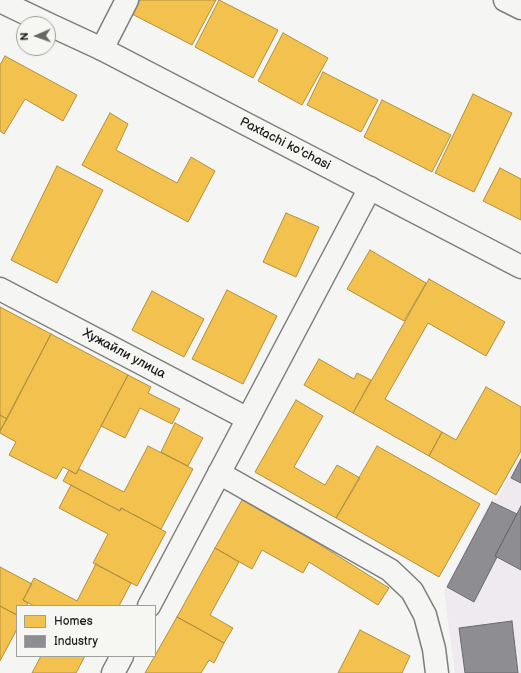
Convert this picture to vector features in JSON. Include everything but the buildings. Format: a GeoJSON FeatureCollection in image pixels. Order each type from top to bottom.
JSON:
{"type":"FeatureCollection","features":[{"type":"Feature","properties":{"kind":"street"},"geometry":{"type":"LineString","coordinates":[[102,50],[127,0]]}},
{"type":"Feature","properties":{"kind":"street"},"geometry":{"type":"LineString","coordinates":[[505,0],[521,8]]}},
{"type":"Feature","properties":{"kind":"street","name":"Paxtachi ko'chasi"},"geometry":{"type":"LineString","coordinates":[[0,1],[31,16]]}},
{"type":"Feature","properties":{"kind":"street","name":"Paxtachi ko'chasi"},"geometry":{"type":"LineString","coordinates":[[56,28],[102,50],[521,267]]}},
{"type":"Feature","properties":{"kind":"street"},"geometry":{"type":"LineString","coordinates":[[150,605],[370,188]]}},
{"type":"Feature","properties":{"kind":"street","name":"Хужайли улица"},"geometry":{"type":"LineString","coordinates":[[0,289],[248,419]]}},
{"type":"Feature","properties":{"kind":"street"},"geometry":{"type":"LineString","coordinates":[[219,473],[390,570],[412,591],[425,615],[434,649],[437,673]]}},
{"type":"Feature","properties":{"kind":"street"},"geometry":{"type":"LineString","coordinates":[[113,673],[121,657]]}},
{"type":"Feature","properties":{"kind":"shaded area"},"geometry":{"type":"Polygon","coordinates":[[[521,454],[521,673],[455,673],[444,591],[492,498],[497,499],[521,454]]]}}]}
